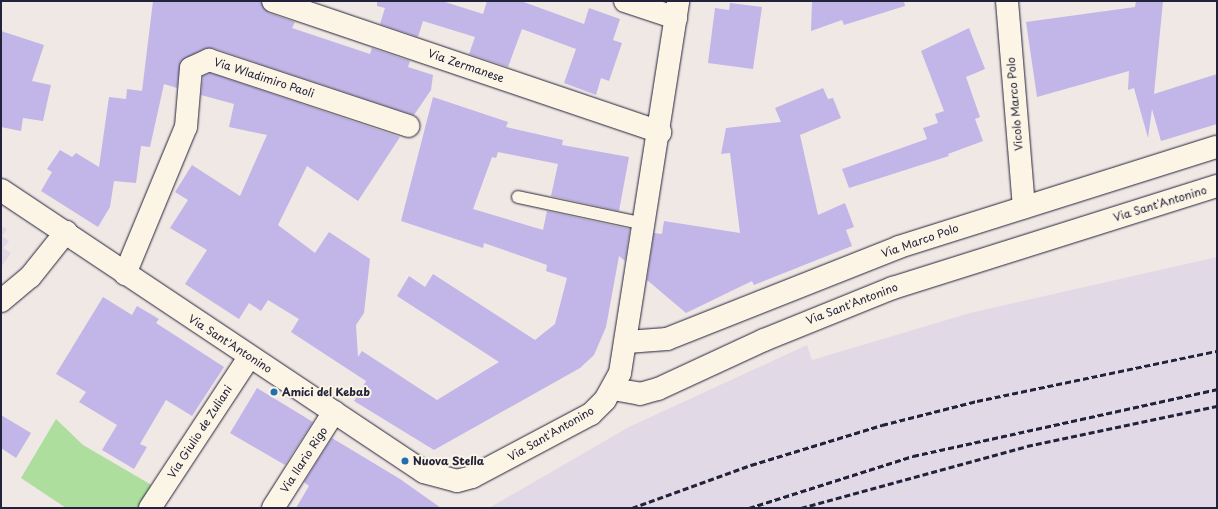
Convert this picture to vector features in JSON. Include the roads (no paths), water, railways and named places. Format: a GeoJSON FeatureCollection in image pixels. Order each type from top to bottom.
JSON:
{"type":"FeatureCollection","features":[{"type":"Feature","properties":{"kind":"street","name":"Via Zermanese"},"geometry":{"type":"LineString","coordinates":[[273,1],[660,132]]}},
{"type":"Feature","properties":{"kind":"street"},"geometry":{"type":"LineString","coordinates":[[613,389],[627,342],[660,132],[677,10],[626,1]]}},
{"type":"Feature","properties":{"kind":"street","name":"Vicolo Marco Polo"},"geometry":{"type":"LineString","coordinates":[[1007,1],[1024,206]]}},
{"type":"Feature","properties":{"kind":"street","name":"Via Wladimiro Paoli"},"geometry":{"type":"LineString","coordinates":[[124,274],[186,127],[191,68],[209,60],[408,126]]}},
{"type":"Feature","properties":{"kind":"street","name":"Via Marco Polo"},"geometry":{"type":"LineString","coordinates":[[627,342],[668,339],[899,247],[1024,206],[1217,147]]}},
{"type":"Feature","properties":{"kind":"street","name":"Via Sant'Antonino"},"geometry":{"type":"LineString","coordinates":[[1,190],[66,232],[124,274],[424,472],[457,480],[491,468],[591,414],[613,389],[640,394],[678,380],[803,323],[893,288],[1217,186]]}},
{"type":"Feature","properties":{"kind":"street"},"geometry":{"type":"LineString","coordinates":[[1,301],[30,277],[66,232]]}},
{"type":"Feature","properties":{"kind":"street","name":"Via Giulio de Zuliani"},"geometry":{"type":"LineString","coordinates":[[150,508],[250,357]]}},
{"type":"Feature","properties":{"kind":"street","name":"Via Ilario Rigo"},"geometry":{"type":"LineString","coordinates":[[273,508],[334,412]]}},
{"type":"Feature","properties":{"kind":"lane"},"geometry":{"type":"LineString","coordinates":[[518,197],[645,224]]}},
{"type":"Feature","properties":{"kind":"railway"},"geometry":{"type":"LineString","coordinates":[[632,508],[751,465],[882,425],[977,401],[1217,351]]}},
{"type":"Feature","properties":{"kind":"railway"},"geometry":{"type":"LineString","coordinates":[[749,508],[913,456],[1217,389]]}},
{"type":"Feature","properties":{"kind":"railway"},"geometry":{"type":"LineString","coordinates":[[801,508],[1027,446],[1217,406]]}},
{"type":"Feature","properties":{"kind":"place","name":"Amici del Kebab"},"geometry":{"type":"Point","coordinates":[274,392]}},
{"type":"Feature","properties":{"kind":"place","name":"Nuova Stella"},"geometry":{"type":"Point","coordinates":[405,461]}}]}
